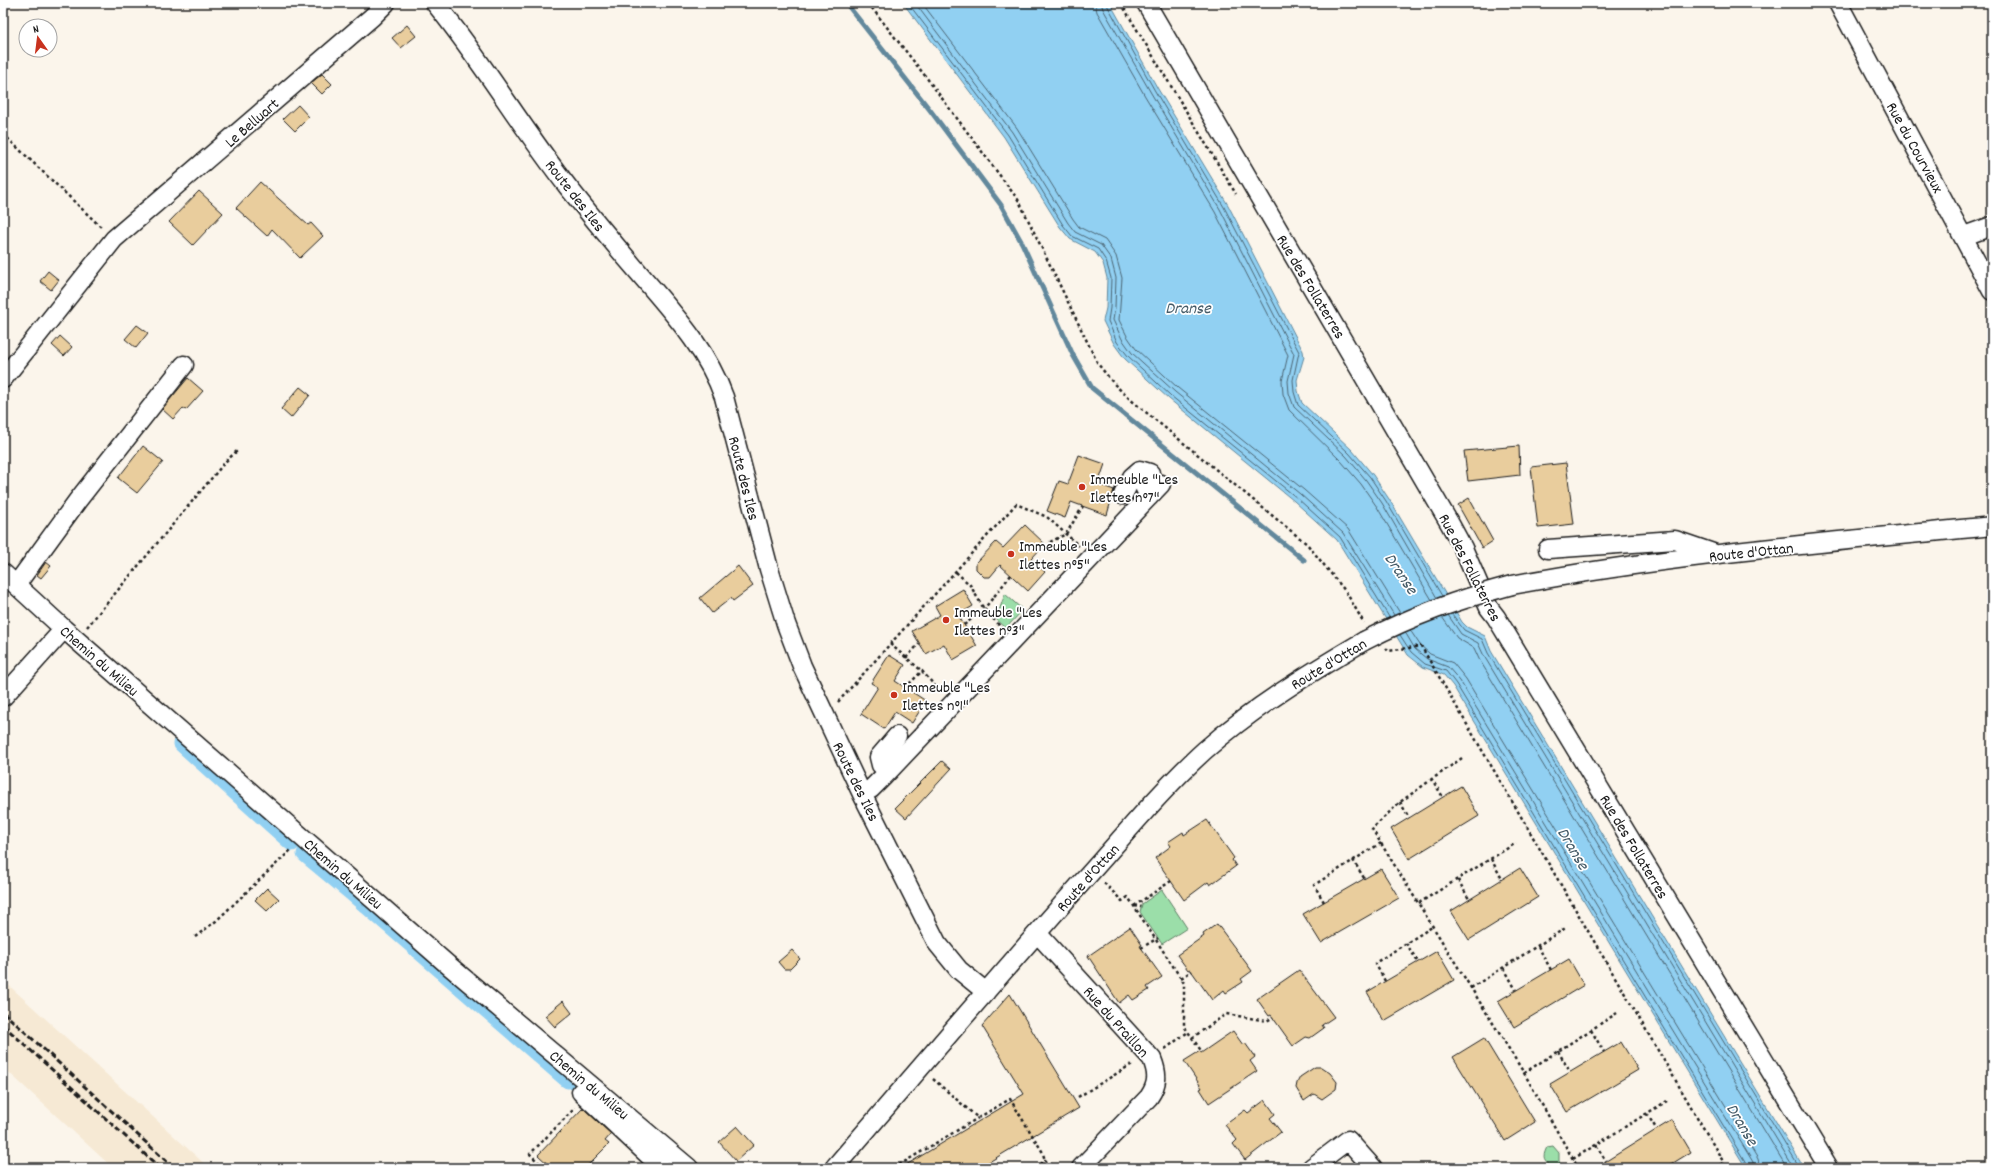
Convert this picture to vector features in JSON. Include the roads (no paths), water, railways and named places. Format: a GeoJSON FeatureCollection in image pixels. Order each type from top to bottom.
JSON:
{"type":"FeatureCollection","features":[{"type":"Feature","properties":{"kind":"street","name":"Le Belluart"},"geometry":{"type":"LineString","coordinates":[[3,379],[114,239],[318,64],[386,3]]}},
{"type":"Feature","properties":{"kind":"street","name":"Route des Iles"},"geometry":{"type":"LineString","coordinates":[[435,3],[462,36],[553,166],[610,238],[682,324],[711,368],[724,397],[769,569],[788,631],[805,671],[862,794],[937,943],[959,970],[986,992]]}},
{"type":"Feature","properties":{"kind":"street","name":"Rue des Follaterres"},"geometry":{"type":"LineString","coordinates":[[1146,3],[1450,524],[1463,548],[1489,608],[1496,617],[1829,1168]]}},
{"type":"Feature","properties":{"kind":"street","name":"Rue du Courvieux"},"geometry":{"type":"LineString","coordinates":[[1838,3],[1964,236],[1992,291]]}},
{"type":"Feature","properties":{"kind":"street"},"geometry":{"type":"LineString","coordinates":[[1964,236],[1992,226]]}},
{"type":"Feature","properties":{"kind":"street"},"geometry":{"type":"LineString","coordinates":[[9,579],[78,500],[184,365]]}},
{"type":"Feature","properties":{"kind":"street"},"geometry":{"type":"LineString","coordinates":[[862,794],[871,789],[1155,490],[1156,475],[1140,470],[1132,477],[1123,495]]}},
{"type":"Feature","properties":{"kind":"street","name":"Route d'Ottan"},"geometry":{"type":"LineString","coordinates":[[834,1168],[1037,933],[1159,798],[1205,751],[1268,700],[1299,680],[1374,637],[1422,613],[1454,601],[1512,585],[1581,572],[1716,554],[1992,526]]}},
{"type":"Feature","properties":{"kind":"street"},"geometry":{"type":"LineString","coordinates":[[1548,550],[1675,540],[1716,554]]}},
{"type":"Feature","properties":{"kind":"street","name":"Chemin du Milieu"},"geometry":{"type":"LineString","coordinates":[[9,579],[447,964],[689,1168]]}},
{"type":"Feature","properties":{"kind":"street"},"geometry":{"type":"LineString","coordinates":[[3,697],[71,634]]}},
{"type":"Feature","properties":{"kind":"street"},"geometry":{"type":"LineString","coordinates":[[887,772],[881,765],[879,757],[897,736]]}},
{"type":"Feature","properties":{"kind":"street","name":"Rue du Praillon"},"geometry":{"type":"LineString","coordinates":[[1037,933],[1150,1057],[1157,1074],[1154,1089],[1148,1098],[1081,1168]]}},
{"type":"Feature","properties":{"kind":"street"},"geometry":{"type":"LineString","coordinates":[[581,1092],[659,1165]]}},
{"type":"Feature","properties":{"kind":"street"},"geometry":{"type":"LineString","coordinates":[[1311,1168],[1348,1140],[1373,1168]]}},
{"type":"Feature","properties":{"kind":"water","name":"Dranse"},"geometry":{"type":"Polygon","coordinates":[[[903,3],[1110,3],[1158,89],[1228,205],[1303,351],[1304,357],[1297,380],[1298,391],[1302,403],[1352,450],[1373,475],[1389,499],[1462,622],[1467,627],[1485,636],[1491,651],[1804,1168],[1746,1168],[1453,686],[1444,675],[1423,667],[1408,655],[1337,540],[1294,501],[1169,399],[1125,359],[1114,344],[1103,321],[1106,308],[1107,278],[1103,263],[1095,252],[1070,239],[1060,227],[1004,137],[903,3]]]}},
{"type":"Feature","properties":{"kind":"waterway"},"geometry":{"type":"LineString","coordinates":[[846,3],[930,110],[1001,205],[1022,243],[1073,355],[1092,388],[1304,560]]}},
{"type":"Feature","properties":{"kind":"waterway"},"geometry":{"type":"LineString","coordinates":[[182,744],[292,843]]}},
{"type":"Feature","properties":{"kind":"waterway"},"geometry":{"type":"LineString","coordinates":[[305,854],[568,1080]]}},
{"type":"Feature","properties":{"kind":"railway"},"geometry":{"type":"LineString","coordinates":[[3,1012],[174,1168]]}},
{"type":"Feature","properties":{"kind":"railway"},"geometry":{"type":"LineString","coordinates":[[3,1025],[160,1168]]}},
{"type":"Feature","properties":{"kind":"place","name":"Immeuble \"Les Ilettes n°7\""},"geometry":{"type":"Point","coordinates":[1082,487]}},
{"type":"Feature","properties":{"kind":"place","name":"Immeuble \"Les Ilettes n°5\""},"geometry":{"type":"Point","coordinates":[1011,554]}},
{"type":"Feature","properties":{"kind":"place","name":"Immeuble \"Les Ilettes n°3\""},"geometry":{"type":"Point","coordinates":[946,620]}},
{"type":"Feature","properties":{"kind":"place","name":"Immeuble \"Les Ilettes n°1\""},"geometry":{"type":"Point","coordinates":[894,695]}}]}
